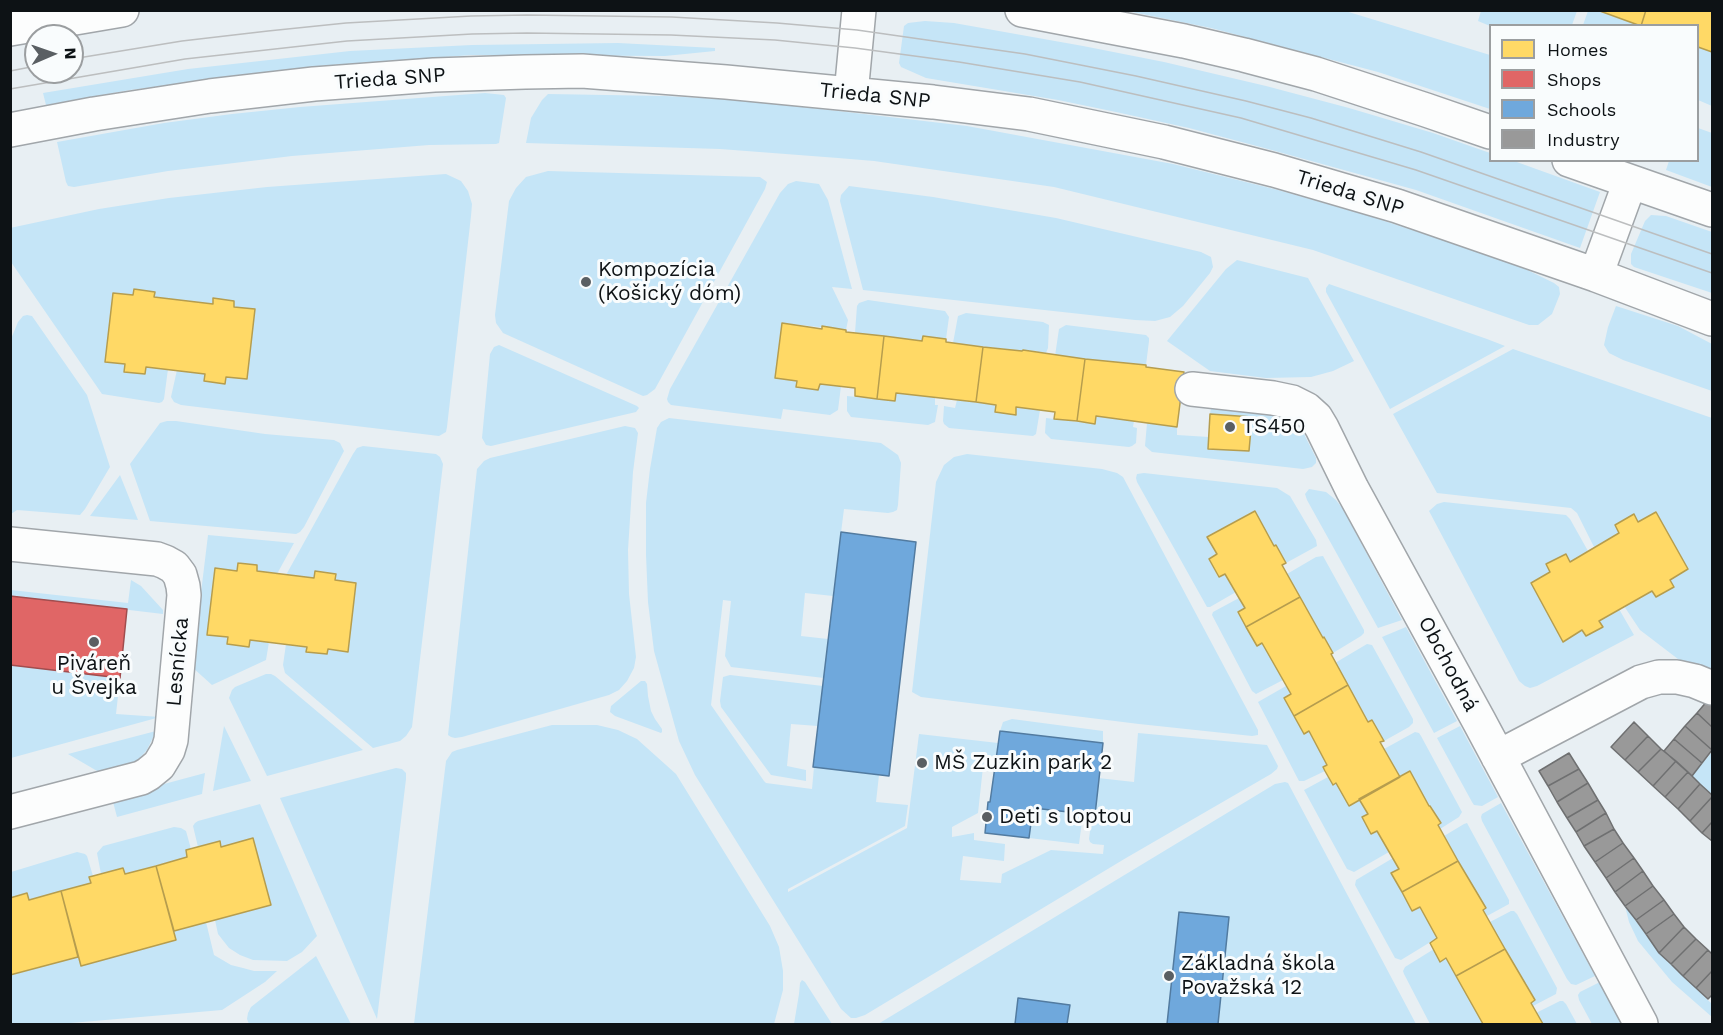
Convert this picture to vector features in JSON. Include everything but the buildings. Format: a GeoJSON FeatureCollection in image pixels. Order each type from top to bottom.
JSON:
{"type":"FeatureCollection","features":[{"type":"Feature","properties":{"kind":"street"},"geometry":{"type":"LineString","coordinates":[[10,29],[122,10]]}},
{"type":"Feature","properties":{"kind":"street"},"geometry":{"type":"LineString","coordinates":[[851,94],[859,10]]}},
{"type":"Feature","properties":{"kind":"street"},"geometry":{"type":"LineString","coordinates":[[1022,10],[1184,41],[1244,55],[1327,78],[1489,131]]}},
{"type":"Feature","properties":{"kind":"street","name":"Trieda SNP"},"geometry":{"type":"LineString","coordinates":[[10,130],[210,96],[314,84],[434,75],[525,72],[582,71],[933,102],[1029,114],[1164,142],[1274,170],[1397,206],[1596,274],[1713,319]]}},
{"type":"Feature","properties":{"kind":"street"},"geometry":{"type":"LineString","coordinates":[[1575,162],[1713,210]]}},
{"type":"Feature","properties":{"kind":"street"},"geometry":{"type":"LineString","coordinates":[[1596,274],[1630,182]]}},
{"type":"Feature","properties":{"kind":"street","name":"Obchodná"},"geometry":{"type":"LineString","coordinates":[[1192,389],[1292,402],[1306,409],[1316,418],[1352,489],[1641,1024]]}},
{"type":"Feature","properties":{"kind":"street","name":"Lesnícka"},"geometry":{"type":"LineString","coordinates":[[10,544],[157,559],[174,567],[180,575],[184,595],[171,740],[159,765],[141,778],[10,812]]}},
{"type":"Feature","properties":{"kind":"street"},"geometry":{"type":"LineString","coordinates":[[1498,757],[1650,679],[1677,677],[1713,688]]}},
{"type":"Feature","properties":{"kind":"shaded area"},"geometry":{"type":"Polygon","coordinates":[[[1342,10],[1489,55],[1489,109],[1378,72],[1211,28],[1127,11],[1342,10]]]}},
{"type":"Feature","properties":{"kind":"shaded area"},"geometry":{"type":"Polygon","coordinates":[[[1481,10],[1577,11],[1572,24],[1489,26],[1478,21],[1481,10]]]}},
{"type":"Feature","properties":{"kind":"shaded area"},"geometry":{"type":"Polygon","coordinates":[[[1588,11],[1597,11],[1636,24],[1583,24],[1588,11]]]}},
{"type":"Feature","properties":{"kind":"shaded area"},"geometry":{"type":"Polygon","coordinates":[[[925,21],[954,23],[1164,62],[1266,86],[1433,133],[1489,153],[1489,162],[1517,162],[1600,192],[1580,248],[1416,190],[1189,128],[1058,100],[926,78],[901,67],[899,63],[904,26],[908,23],[925,21]]]}},
{"type":"Feature","properties":{"kind":"shaded area"},"geometry":{"type":"Polygon","coordinates":[[[618,43],[715,48],[715,51],[665,56],[472,55],[320,66],[130,90],[46,105],[43,93],[188,69],[350,51],[472,45],[618,43]]]}},
{"type":"Feature","properties":{"kind":"shaded area"},"geometry":{"type":"Polygon","coordinates":[[[1699,47],[1712,52],[1712,106],[1699,100],[1699,47]]]}},
{"type":"Feature","properties":{"kind":"shaded area"},"geometry":{"type":"Polygon","coordinates":[[[485,93],[504,95],[506,98],[499,143],[496,144],[429,145],[292,156],[168,171],[74,187],[68,186],[66,182],[57,142],[164,123],[232,114],[485,93]]]}},
{"type":"Feature","properties":{"kind":"shaded area"},"geometry":{"type":"Polygon","coordinates":[[[548,94],[743,100],[967,126],[1173,164],[1369,216],[1513,263],[1554,283],[1559,287],[1560,294],[1552,314],[1538,325],[1529,325],[1313,250],[1054,187],[874,161],[720,149],[526,143],[531,118],[548,94]]]}},
{"type":"Feature","properties":{"kind":"shaded area"},"geometry":{"type":"Polygon","coordinates":[[[1699,128],[1712,133],[1712,187],[1666,170],[1669,162],[1699,162],[1699,128]]]}},
{"type":"Feature","properties":{"kind":"shaded area"},"geometry":{"type":"Polygon","coordinates":[[[548,171],[760,177],[767,182],[655,389],[647,395],[643,396],[503,333],[496,323],[495,315],[509,201],[516,188],[526,177],[548,171]]]}},
{"type":"Feature","properties":{"kind":"shaded area"},"geometry":{"type":"Polygon","coordinates":[[[446,174],[461,181],[468,191],[472,204],[447,427],[446,432],[439,436],[181,405],[174,402],[171,397],[177,370],[205,374],[204,381],[224,384],[234,301],[213,298],[213,304],[154,297],[154,292],[134,289],[133,295],[113,293],[105,362],[168,369],[162,402],[102,394],[11,262],[10,228],[99,209],[169,198],[267,187],[446,174]]]}},
{"type":"Feature","properties":{"kind":"shaded area"},"geometry":{"type":"Polygon","coordinates":[[[796,181],[819,184],[828,200],[852,289],[832,287],[848,320],[846,330],[782,323],[776,378],[797,381],[796,388],[818,390],[820,384],[841,386],[838,410],[830,415],[783,409],[781,419],[671,405],[667,399],[670,389],[780,193],[788,184],[796,181]]]}},
{"type":"Feature","properties":{"kind":"shaded area"},"geometry":{"type":"Polygon","coordinates":[[[849,186],[933,197],[1056,218],[1201,252],[1211,257],[1213,267],[1183,306],[1170,317],[1155,321],[863,290],[840,201],[841,195],[849,186]]]}},
{"type":"Feature","properties":{"kind":"shaded area"},"geometry":{"type":"Polygon","coordinates":[[[1651,215],[1666,216],[1712,232],[1712,293],[1634,267],[1631,264],[1631,254],[1645,221],[1651,215]]]}},
{"type":"Feature","properties":{"kind":"shaded area"},"geometry":{"type":"Polygon","coordinates":[[[1237,260],[1308,278],[1354,361],[1333,371],[1311,377],[1266,378],[1210,371],[1167,341],[1226,269],[1237,260]]]}},
{"type":"Feature","properties":{"kind":"shaded area"},"geometry":{"type":"Polygon","coordinates":[[[1329,284],[1505,346],[1390,409],[1326,292],[1329,284]]]}},
{"type":"Feature","properties":{"kind":"shaded area"},"geometry":{"type":"Polygon","coordinates":[[[868,300],[945,311],[949,317],[946,339],[922,341],[855,333],[857,306],[868,300]]]}},
{"type":"Feature","properties":{"kind":"shaded area"},"geometry":{"type":"Polygon","coordinates":[[[1616,306],[1678,326],[1712,344],[1712,391],[1609,353],[1604,345],[1616,306]]]}},
{"type":"Feature","properties":{"kind":"shaded area"},"geometry":{"type":"Polygon","coordinates":[[[966,313],[1043,322],[1049,325],[1046,353],[953,343],[958,316],[966,313]]]}},
{"type":"Feature","properties":{"kind":"shaded area"},"geometry":{"type":"Polygon","coordinates":[[[27,315],[32,316],[87,395],[110,467],[80,515],[17,510],[11,514],[11,339],[18,322],[27,315]]]}},
{"type":"Feature","properties":{"kind":"shaded area"},"geometry":{"type":"Polygon","coordinates":[[[1066,325],[1146,335],[1149,341],[1146,365],[1055,356],[1059,329],[1066,325]]]}},
{"type":"Feature","properties":{"kind":"shaded area"},"geometry":{"type":"Polygon","coordinates":[[[499,345],[639,408],[636,412],[491,446],[486,445],[482,438],[490,354],[494,347],[499,345]]]}},
{"type":"Feature","properties":{"kind":"shaded area"},"geometry":{"type":"Polygon","coordinates":[[[1513,349],[1712,418],[1712,673],[1695,672],[1640,630],[1624,606],[1652,591],[1674,587],[1670,580],[1688,569],[1656,512],[1638,522],[1634,515],[1615,525],[1619,533],[1594,547],[1577,513],[1571,508],[1437,493],[1393,414],[1513,349]]]}},
{"type":"Feature","properties":{"kind":"shaded area"},"geometry":{"type":"Polygon","coordinates":[[[896,393],[935,397],[935,405],[938,405],[935,422],[928,425],[851,417],[847,411],[847,396],[894,401],[896,393]]]}},
{"type":"Feature","properties":{"kind":"shaded area"},"geometry":{"type":"Polygon","coordinates":[[[957,400],[996,405],[1016,414],[1016,407],[1040,410],[1036,434],[1033,436],[949,428],[943,421],[944,406],[955,408],[957,400]]]}},
{"type":"Feature","properties":{"kind":"shaded area"},"geometry":{"type":"Polygon","coordinates":[[[1212,402],[1275,411],[1299,426],[1316,458],[1316,463],[1312,467],[1303,469],[1152,452],[1145,446],[1147,423],[1177,427],[1177,435],[1209,437],[1208,449],[1249,451],[1252,417],[1210,414],[1212,402]]]}},
{"type":"Feature","properties":{"kind":"shaded area"},"geometry":{"type":"Polygon","coordinates":[[[1096,416],[1134,421],[1133,427],[1137,428],[1136,443],[1129,447],[1051,439],[1045,433],[1046,418],[1095,424],[1096,416]]]}},
{"type":"Feature","properties":{"kind":"shaded area"},"geometry":{"type":"Polygon","coordinates":[[[669,418],[881,443],[898,455],[901,463],[897,510],[888,513],[844,509],[833,596],[805,593],[801,636],[828,639],[824,678],[731,667],[725,656],[731,601],[723,600],[711,705],[764,781],[812,789],[814,767],[879,775],[876,802],[908,805],[905,826],[788,889],[788,892],[907,828],[919,734],[998,743],[996,759],[984,758],[978,813],[952,827],[952,837],[974,833],[974,840],[1005,844],[1004,861],[963,856],[960,880],[1001,883],[1002,874],[1051,850],[1103,854],[1104,845],[1093,844],[1089,839],[1092,815],[1095,815],[1098,778],[1134,782],[1138,733],[1267,745],[1278,766],[1277,769],[865,1015],[851,1018],[841,1009],[695,775],[679,741],[654,651],[648,602],[646,555],[646,503],[650,469],[657,428],[661,422],[669,418]]]}},
{"type":"Feature","properties":{"kind":"shaded area"},"geometry":{"type":"Polygon","coordinates":[[[167,421],[265,434],[334,440],[340,443],[344,451],[304,527],[296,534],[150,521],[130,464],[160,423],[167,421]]]}},
{"type":"Feature","properties":{"kind":"shaded area"},"geometry":{"type":"Polygon","coordinates":[[[625,426],[635,428],[638,433],[628,550],[629,594],[636,657],[634,668],[627,681],[619,690],[609,695],[462,737],[451,737],[448,735],[477,469],[490,458],[625,426]]]}},
{"type":"Feature","properties":{"kind":"shaded area"},"geometry":{"type":"Polygon","coordinates":[[[363,446],[436,454],[443,464],[412,727],[400,741],[373,748],[285,673],[283,665],[286,644],[307,647],[307,652],[326,654],[328,649],[348,651],[356,583],[335,580],[335,574],[315,571],[314,578],[286,575],[353,454],[357,448],[363,446]]]}},
{"type":"Feature","properties":{"kind":"shaded area"},"geometry":{"type":"Polygon","coordinates":[[[967,454],[1102,469],[1123,477],[1258,730],[1258,735],[1139,724],[921,697],[912,692],[936,482],[944,465],[954,457],[967,454]]]}},
{"type":"Feature","properties":{"kind":"shaded area"},"geometry":{"type":"Polygon","coordinates":[[[1137,474],[1277,488],[1290,496],[1316,540],[1317,546],[1286,563],[1254,511],[1207,537],[1217,554],[1209,559],[1218,577],[1225,574],[1236,592],[1207,607],[1137,482],[1137,474]]]}},
{"type":"Feature","properties":{"kind":"shaded area"},"geometry":{"type":"Polygon","coordinates":[[[120,475],[138,520],[90,516],[120,475]]]}},
{"type":"Feature","properties":{"kind":"shaded area"},"geometry":{"type":"Polygon","coordinates":[[[1309,489],[1326,492],[1343,509],[1402,620],[1378,628],[1307,500],[1305,494],[1309,489]]]}},
{"type":"Feature","properties":{"kind":"shaded area"},"geometry":{"type":"Polygon","coordinates":[[[1444,502],[1566,515],[1588,551],[1570,562],[1546,565],[1582,630],[1587,636],[1602,627],[1599,621],[1619,609],[1634,635],[1537,686],[1530,688],[1525,686],[1519,681],[1429,511],[1437,504],[1444,502]]]}},
{"type":"Feature","properties":{"kind":"shaded area"},"geometry":{"type":"Polygon","coordinates":[[[208,535],[294,543],[277,574],[257,571],[257,565],[238,563],[237,571],[215,568],[207,635],[228,637],[228,644],[250,640],[269,642],[266,660],[212,685],[192,667],[208,535]]]}},
{"type":"Feature","properties":{"kind":"shaded area"},"geometry":{"type":"Polygon","coordinates":[[[1323,556],[1364,630],[1361,636],[1333,653],[1287,574],[1316,557],[1323,556]]]}},
{"type":"Feature","properties":{"kind":"shaded area"},"geometry":{"type":"Polygon","coordinates":[[[131,580],[141,586],[163,610],[163,614],[11,596],[11,590],[128,603],[131,580]]]}},
{"type":"Feature","properties":{"kind":"shaded area"},"geometry":{"type":"Polygon","coordinates":[[[1239,598],[1245,608],[1246,627],[1257,646],[1262,643],[1283,680],[1256,694],[1252,691],[1212,615],[1213,612],[1239,598]]]}},
{"type":"Feature","properties":{"kind":"shaded area"},"geometry":{"type":"Polygon","coordinates":[[[1406,627],[1457,721],[1434,733],[1382,637],[1406,627]]]}},
{"type":"Feature","properties":{"kind":"shaded area"},"geometry":{"type":"Polygon","coordinates":[[[1367,644],[1372,645],[1413,719],[1409,727],[1384,741],[1372,720],[1368,721],[1335,663],[1367,644]]]}},
{"type":"Feature","properties":{"kind":"shaded area"},"geometry":{"type":"Polygon","coordinates":[[[11,665],[120,678],[116,714],[160,717],[11,758],[11,665]]]}},
{"type":"Feature","properties":{"kind":"shaded area"},"geometry":{"type":"Polygon","coordinates":[[[266,674],[275,676],[363,750],[267,776],[229,698],[235,687],[266,674]]]}},
{"type":"Feature","properties":{"kind":"shaded area"},"geometry":{"type":"Polygon","coordinates":[[[730,675],[823,686],[818,726],[791,724],[787,766],[806,770],[806,781],[771,775],[721,707],[723,677],[730,675]]]}},
{"type":"Feature","properties":{"kind":"shaded area"},"geometry":{"type":"Polygon","coordinates":[[[641,681],[647,684],[651,711],[662,729],[661,733],[610,712],[611,706],[641,681]]]}},
{"type":"Feature","properties":{"kind":"shaded area"},"geometry":{"type":"Polygon","coordinates":[[[1286,686],[1291,694],[1284,699],[1304,733],[1309,731],[1327,765],[1323,767],[1325,771],[1304,781],[1299,781],[1258,702],[1286,686]]]}},
{"type":"Feature","properties":{"kind":"shaded area"},"geometry":{"type":"Polygon","coordinates":[[[1012,719],[1103,731],[1103,743],[1000,731],[1003,722],[1012,719]]]}},
{"type":"Feature","properties":{"kind":"shaded area"},"geometry":{"type":"Polygon","coordinates":[[[552,725],[597,725],[618,730],[637,739],[676,774],[770,926],[779,947],[783,990],[774,1024],[414,1024],[446,761],[452,752],[457,750],[552,725]]]}},
{"type":"Feature","properties":{"kind":"shaded area"},"geometry":{"type":"Polygon","coordinates":[[[224,726],[251,781],[213,791],[224,726]]]}},
{"type":"Feature","properties":{"kind":"shaded area"},"geometry":{"type":"Polygon","coordinates":[[[1460,726],[1498,797],[1482,806],[1474,805],[1472,802],[1437,738],[1460,726]]]}},
{"type":"Feature","properties":{"kind":"shaded area"},"geometry":{"type":"Polygon","coordinates":[[[156,731],[147,750],[136,762],[104,775],[68,754],[156,731]]]}},
{"type":"Feature","properties":{"kind":"shaded area"},"geometry":{"type":"Polygon","coordinates":[[[1415,732],[1421,736],[1462,812],[1459,817],[1440,829],[1438,825],[1441,823],[1410,771],[1400,777],[1384,749],[1415,732]]]}},
{"type":"Feature","properties":{"kind":"shaded area"},"geometry":{"type":"Polygon","coordinates":[[[1712,752],[1712,795],[1692,776],[1712,752]]]}},
{"type":"Feature","properties":{"kind":"shaded area"},"geometry":{"type":"Polygon","coordinates":[[[396,768],[406,773],[406,779],[377,1019],[280,798],[396,768]]]}},
{"type":"Feature","properties":{"kind":"shaded area"},"geometry":{"type":"Polygon","coordinates":[[[205,773],[202,794],[117,817],[112,798],[205,773]]]}},
{"type":"Feature","properties":{"kind":"shaded area"},"geometry":{"type":"Polygon","coordinates":[[[1328,777],[1333,785],[1336,783],[1359,799],[1368,814],[1362,817],[1371,834],[1377,831],[1389,852],[1354,872],[1347,869],[1304,790],[1328,777]]]}},
{"type":"Feature","properties":{"kind":"shaded area"},"geometry":{"type":"Polygon","coordinates":[[[1288,783],[1416,1024],[1218,1024],[1228,917],[1179,912],[1167,1024],[1067,1024],[1069,1005],[1019,998],[1015,1024],[878,1024],[1275,784],[1288,783]]]}},
{"type":"Feature","properties":{"kind":"shaded area"},"geometry":{"type":"Polygon","coordinates":[[[1501,803],[1595,976],[1576,985],[1571,984],[1567,979],[1482,821],[1482,814],[1501,803]]]}},
{"type":"Feature","properties":{"kind":"shaded area"},"geometry":{"type":"Polygon","coordinates":[[[260,804],[317,936],[302,952],[287,961],[253,960],[240,955],[229,948],[218,934],[215,920],[271,904],[253,838],[221,847],[198,847],[193,826],[198,821],[260,804]]]}},
{"type":"Feature","properties":{"kind":"shaded area"},"geometry":{"type":"Polygon","coordinates":[[[1033,808],[1083,814],[1079,844],[1029,838],[1033,808]]]}},
{"type":"Feature","properties":{"kind":"shaded area"},"geometry":{"type":"Polygon","coordinates":[[[1467,823],[1509,900],[1509,904],[1487,916],[1483,910],[1486,907],[1444,836],[1467,823]]]}},
{"type":"Feature","properties":{"kind":"shaded area"},"geometry":{"type":"Polygon","coordinates":[[[174,827],[186,831],[191,849],[186,850],[187,857],[125,874],[123,868],[101,874],[97,853],[103,846],[174,827]]]}},
{"type":"Feature","properties":{"kind":"shaded area"},"geometry":{"type":"Polygon","coordinates":[[[77,852],[87,856],[93,876],[89,877],[91,883],[29,900],[11,898],[11,872],[77,852]]]}},
{"type":"Feature","properties":{"kind":"shaded area"},"geometry":{"type":"Polygon","coordinates":[[[1393,858],[1399,869],[1392,873],[1412,911],[1420,907],[1437,938],[1401,960],[1395,958],[1355,885],[1356,880],[1393,858]]]}},
{"type":"Feature","properties":{"kind":"shaded area"},"geometry":{"type":"Polygon","coordinates":[[[1625,906],[1659,953],[1712,1004],[1712,1017],[1672,982],[1638,941],[1629,922],[1625,906]]]}},
{"type":"Feature","properties":{"kind":"shaded area"},"geometry":{"type":"Polygon","coordinates":[[[1511,911],[1517,914],[1557,988],[1556,994],[1533,1006],[1531,1003],[1535,1000],[1490,922],[1511,911]]]}},
{"type":"Feature","properties":{"kind":"shaded area"},"geometry":{"type":"Polygon","coordinates":[[[206,922],[214,955],[231,965],[254,971],[277,971],[265,982],[222,1010],[59,1024],[11,1024],[11,975],[78,957],[81,965],[176,940],[174,931],[206,922]]]}},
{"type":"Feature","properties":{"kind":"shaded area"},"geometry":{"type":"Polygon","coordinates":[[[1434,949],[1440,962],[1446,958],[1483,1024],[1430,1024],[1403,971],[1405,967],[1434,949]]]}},
{"type":"Feature","properties":{"kind":"shaded area"},"geometry":{"type":"Polygon","coordinates":[[[316,956],[351,1024],[249,1024],[247,1019],[251,1007],[316,956]]]}},
{"type":"Feature","properties":{"kind":"shaded area"},"geometry":{"type":"Polygon","coordinates":[[[802,980],[805,982],[832,1024],[794,1024],[802,980]]]}},
{"type":"Feature","properties":{"kind":"shaded area"},"geometry":{"type":"Polygon","coordinates":[[[1600,982],[1623,1024],[1592,1024],[1578,995],[1600,982]]]}},
{"type":"Feature","properties":{"kind":"shaded area"},"geometry":{"type":"Polygon","coordinates":[[[1560,1001],[1566,1004],[1577,1024],[1543,1024],[1536,1013],[1560,1001]]]}},
{"type":"Feature","properties":{"kind":"tram line"},"geometry":{"type":"LineString","coordinates":[[84,57],[182,41],[268,31],[346,23],[471,16],[672,17],[857,30],[1025,54],[1136,76],[1311,118],[1421,152],[1712,254]]}},
{"type":"Feature","properties":{"kind":"tram line"},"geometry":{"type":"LineString","coordinates":[[10,89],[185,59],[347,41],[472,34],[671,35],[775,40],[855,48],[1080,82],[1241,118],[1416,170],[1712,273]]}},
{"type":"Feature","properties":{"kind":"tram line"},"geometry":{"type":"LineString","coordinates":[[10,71],[24,68]]}},
{"type":"Feature","properties":{"kind":"place","name":"Kompozícia (Košický dóm)"},"geometry":{"type":"Point","coordinates":[586,282]}},
{"type":"Feature","properties":{"kind":"place","name":"TS450"},"geometry":{"type":"Point","coordinates":[1230,427]}},
{"type":"Feature","properties":{"kind":"place","name":"Piváreň u Švejka"},"geometry":{"type":"Point","coordinates":[94,642]}},
{"type":"Feature","properties":{"kind":"place","name":"MŠ Zuzkin park 2"},"geometry":{"type":"Point","coordinates":[922,763]}},
{"type":"Feature","properties":{"kind":"place","name":"Deti s loptou"},"geometry":{"type":"Point","coordinates":[987,817]}},
{"type":"Feature","properties":{"kind":"place","name":"Základná škola Považská 12"},"geometry":{"type":"Point","coordinates":[1169,976]}}]}
